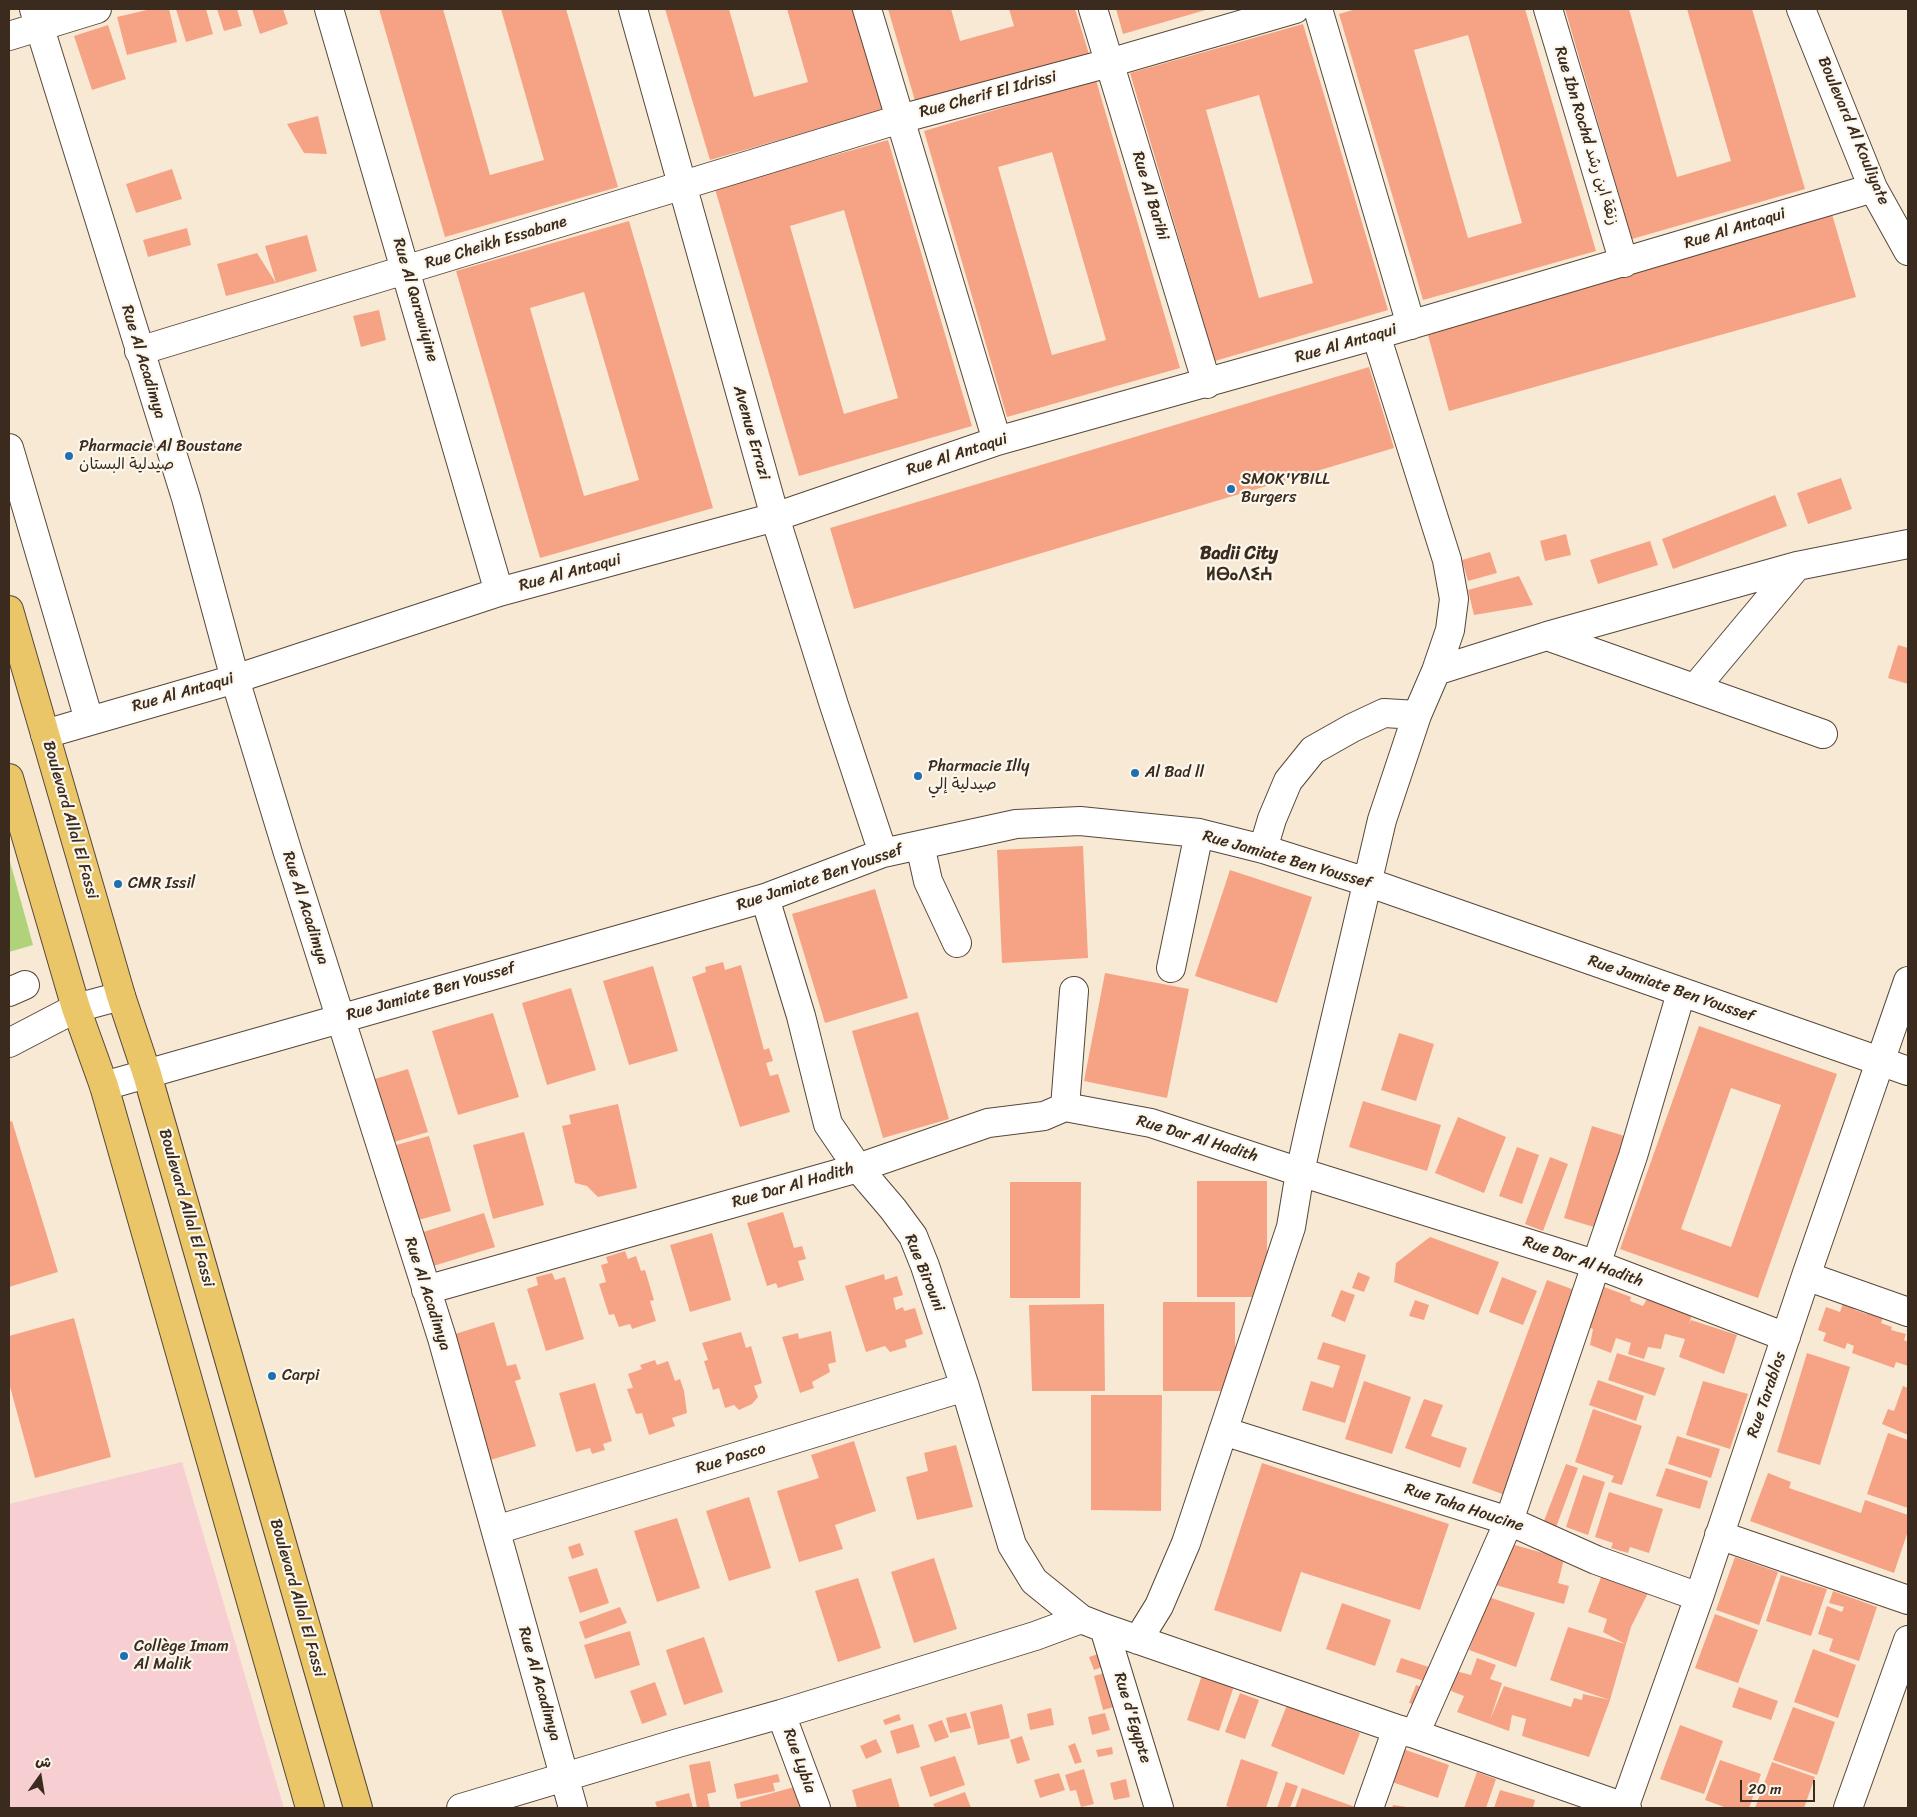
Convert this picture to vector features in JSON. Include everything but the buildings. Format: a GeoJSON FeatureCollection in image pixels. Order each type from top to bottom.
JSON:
{"type":"FeatureCollection","features":[{"type":"Feature","properties":{"kind":"main road","name":"Boulevard Allal El Fassi"},"geometry":{"type":"LineString","coordinates":[[9,610],[121,996],[147,1074],[358,1808]]}},
{"type":"Feature","properties":{"kind":"main road"},"geometry":{"type":"LineString","coordinates":[[9,778],[76,1008],[104,1086],[310,1808]]}},
{"type":"Feature","properties":{"kind":"street"},"geometry":{"type":"LineString","coordinates":[[9,36],[37,18],[97,9]]}},
{"type":"Feature","properties":{"kind":"street","name":"Rue Al Qarawiyine"},"geometry":{"type":"LineString","coordinates":[[328,9],[499,592]]}},
{"type":"Feature","properties":{"kind":"street","name":"Avenue Errazi"},"geometry":{"type":"LineString","coordinates":[[633,9],[775,517],[883,853]]}},
{"type":"Feature","properties":{"kind":"street"},"geometry":{"type":"LineString","coordinates":[[867,9],[997,441]]}},
{"type":"Feature","properties":{"kind":"street","name":"Rue Al Barihi"},"geometry":{"type":"LineString","coordinates":[[1093,9],[1207,384]]}},
{"type":"Feature","properties":{"kind":"street","name":"Rue Cherif El Idrissi"},"geometry":{"type":"LineString","coordinates":[[681,186],[900,119],[1295,9]]}},
{"type":"Feature","properties":{"kind":"street"},"geometry":{"type":"LineString","coordinates":[[1318,9],[1411,325]]}},
{"type":"Feature","properties":{"kind":"street","name":"Rue Ibn Rochd زنقة ابن رشد"},"geometry":{"type":"LineString","coordinates":[[1548,9],[1624,262]]}},
{"type":"Feature","properties":{"kind":"street","name":"Boulevard Al Kouliyate"},"geometry":{"type":"LineString","coordinates":[[1801,9],[1873,188],[1908,251]]}},
{"type":"Feature","properties":{"kind":"street","name":"Rue Al Acadimya"},"geometry":{"type":"LineString","coordinates":[[37,18],[186,498],[235,679],[442,1338],[573,1808]]}},
{"type":"Feature","properties":{"kind":"street","name":"Rue Cheikh Essabane"},"geometry":{"type":"LineString","coordinates":[[139,351],[681,186]]}},
{"type":"Feature","properties":{"kind":"street","name":"Rue Al Antaqui"},"geometry":{"type":"LineString","coordinates":[[44,734],[235,679],[499,592],[775,517],[997,441],[1207,384],[1873,188]]}},
{"type":"Feature","properties":{"kind":"street"},"geometry":{"type":"LineString","coordinates":[[1138,1640],[1159,1606],[1186,1543],[1291,1227],[1300,1172],[1382,820],[1417,715],[1450,630],[1454,599],[1447,560],[1376,335]]}},
{"type":"Feature","properties":{"kind":"street"},"geometry":{"type":"LineString","coordinates":[[9,448],[89,720]]}},
{"type":"Feature","properties":{"kind":"street"},"geometry":{"type":"LineString","coordinates":[[1436,670],[1547,636],[1797,566],[1908,544]]}},
{"type":"Feature","properties":{"kind":"street"},"geometry":{"type":"LineString","coordinates":[[1695,688],[1797,566]]}},
{"type":"Feature","properties":{"kind":"street"},"geometry":{"type":"LineString","coordinates":[[1547,636],[1823,734]]}},
{"type":"Feature","properties":{"kind":"street"},"geometry":{"type":"LineString","coordinates":[[1263,849],[1272,819],[1288,781],[1313,750],[1384,713],[1417,715]]}},
{"type":"Feature","properties":{"kind":"street","name":"Rue Jamiate Ben Youssef"},"geometry":{"type":"LineString","coordinates":[[104,1086],[765,898],[883,853],[1016,824],[1080,822],[1199,833],[1263,849],[1367,882],[1681,993],[1908,1070]]}},
{"type":"Feature","properties":{"kind":"street"},"geometry":{"type":"LineString","coordinates":[[1171,968],[1199,833]]}},
{"type":"Feature","properties":{"kind":"street"},"geometry":{"type":"LineString","coordinates":[[920,845],[928,881],[957,943]]}},
{"type":"Feature","properties":{"kind":"street","name":"Rue Birouni"},"geometry":{"type":"LineString","coordinates":[[765,898],[801,1016],[828,1124],[858,1168],[913,1236],[925,1266],[965,1387],[1012,1545],[1034,1582],[1093,1623],[1625,1808]]}},
{"type":"Feature","properties":{"kind":"street","name":"Rue Tarablos"},"geometry":{"type":"LineString","coordinates":[[1625,1808],[1700,1596],[1806,1276],[1882,1061],[1908,981]]}},
{"type":"Feature","properties":{"kind":"street"},"geometry":{"type":"LineString","coordinates":[[1065,1107],[1074,991]]}},
{"type":"Feature","properties":{"kind":"street"},"geometry":{"type":"LineString","coordinates":[[1369,1808],[1509,1521],[1598,1264],[1633,1156],[1681,993]]}},
{"type":"Feature","properties":{"kind":"street"},"geometry":{"type":"LineString","coordinates":[[9,1043],[76,1008],[121,996]]}},
{"type":"Feature","properties":{"kind":"street","name":"Rue Dar Al Hadith"},"geometry":{"type":"LineString","coordinates":[[426,1290],[858,1168],[988,1122],[1044,1116],[1065,1107],[1151,1123],[1300,1172],[1598,1264],[1786,1336]]}},
{"type":"Feature","properties":{"kind":"street"},"geometry":{"type":"LineString","coordinates":[[1806,1276],[1908,1312]]}},
{"type":"Feature","properties":{"kind":"street","name":"Rue Pasco"},"geometry":{"type":"LineString","coordinates":[[496,1530],[965,1387]]}},
{"type":"Feature","properties":{"kind":"street","name":"Rue Taha Houcine"},"geometry":{"type":"LineString","coordinates":[[1223,1431],[1509,1521],[1596,1560],[1700,1596]]}},
{"type":"Feature","properties":{"kind":"street"},"geometry":{"type":"LineString","coordinates":[[1720,1535],[1908,1600]]}},
{"type":"Feature","properties":{"kind":"street"},"geometry":{"type":"LineString","coordinates":[[461,1808],[1028,1639],[1093,1623]]}},
{"type":"Feature","properties":{"kind":"street","name":"Rue d'Egypte"},"geometry":{"type":"LineString","coordinates":[[1093,1623],[1159,1808]]}},
{"type":"Feature","properties":{"kind":"street"},"geometry":{"type":"LineString","coordinates":[[1848,1808],[1908,1640]]}},
{"type":"Feature","properties":{"kind":"street","name":"Rue Lybia"},"geometry":{"type":"LineString","coordinates":[[781,1714],[816,1808]]}},
{"type":"Feature","properties":{"kind":"shaded area","name":"Collège Imam Al Malik"},"geometry":{"type":"Polygon","coordinates":[[[182,1462],[284,1808],[9,1808],[9,1504],[182,1462]]]}},
{"type":"Feature","properties":{"kind":"green space"},"geometry":{"type":"Polygon","coordinates":[[[9,858],[33,945],[9,952],[9,858]]]}},
{"type":"Feature","properties":{"kind":"place","name":"Pharmacie Al Boustane صيدلية البستان"},"geometry":{"type":"Point","coordinates":[69,456]}},
{"type":"Feature","properties":{"kind":"place","name":"SMOK'YBILL Burgers"},"geometry":{"type":"Point","coordinates":[1231,489]}},
{"type":"Feature","properties":{"kind":"place","name":"Al Bad ll"},"geometry":{"type":"Point","coordinates":[1135,773]}},
{"type":"Feature","properties":{"kind":"place","name":"Pharmacie Illy صيدلية إلي"},"geometry":{"type":"Point","coordinates":[918,776]}},
{"type":"Feature","properties":{"kind":"place","name":"CMR Issil"},"geometry":{"type":"Point","coordinates":[118,884]}},
{"type":"Feature","properties":{"kind":"place","name":"Carpi"},"geometry":{"type":"Point","coordinates":[272,1376]}},
{"type":"Feature","properties":{"kind":"place","name":"Collège Imam Al Malik"},"geometry":{"type":"Point","coordinates":[124,1656]}},
{"type":"Feature","properties":{"kind":"district","name":"Badii City ⵍⴱⴰⴷⵉⵄ"},"geometry":{"type":"Point","coordinates":[1239,564]}}]}
